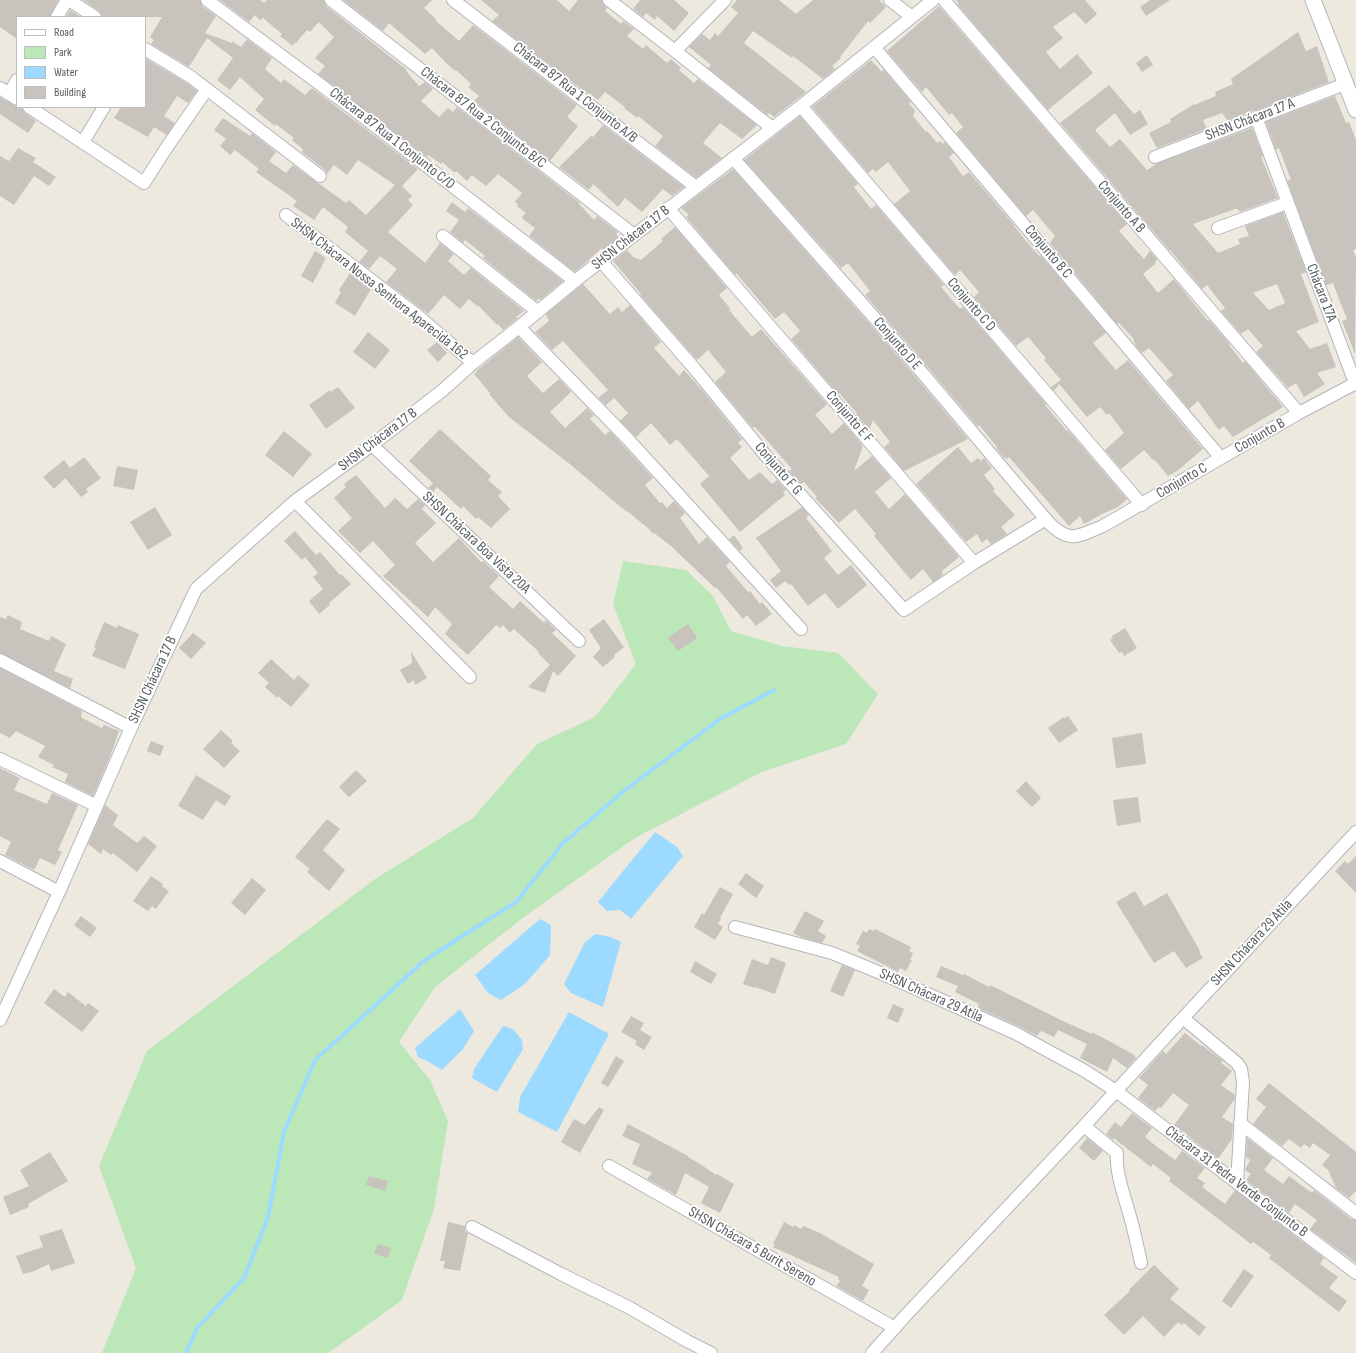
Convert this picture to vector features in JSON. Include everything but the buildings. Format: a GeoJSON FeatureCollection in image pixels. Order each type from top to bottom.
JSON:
{"type":"FeatureCollection","features":[{"type":"Feature","properties":{"kind":"street"},"geometry":{"type":"LineString","coordinates":[[58,16],[68,0],[93,16]]}},
{"type":"Feature","properties":{"kind":"street","name":"Chácara 87 Rua 1 Conjunto C/D"},"geometry":{"type":"LineString","coordinates":[[207,0],[353,109],[575,281]]}},
{"type":"Feature","properties":{"kind":"street","name":"Chácara 87 Rua 2 Conjunto B/C"},"geometry":{"type":"LineString","coordinates":[[331,0],[634,235]]}},
{"type":"Feature","properties":{"kind":"street","name":"Chácara 87 Rua 1 Conjunto A/B"},"geometry":{"type":"LineString","coordinates":[[453,0],[696,187]]}},
{"type":"Feature","properties":{"kind":"street"},"geometry":{"type":"LineString","coordinates":[[609,0],[772,128]]}},
{"type":"Feature","properties":{"kind":"street"},"geometry":{"type":"LineString","coordinates":[[675,51],[725,0]]}},
{"type":"Feature","properties":{"kind":"street"},"geometry":{"type":"LineString","coordinates":[[890,0],[912,17]]}},
{"type":"Feature","properties":{"kind":"street","name":"SHSN Chácara 17 B"},"geometry":{"type":"LineString","coordinates":[[0,1020],[59,892],[131,728],[196,589],[295,501],[372,445],[443,390],[473,363],[575,281],[801,106],[933,0]]}},
{"type":"Feature","properties":{"kind":"street","name":"Conjunto A B"},"geometry":{"type":"LineString","coordinates":[[944,0],[1300,413]]}},
{"type":"Feature","properties":{"kind":"street"},"geometry":{"type":"LineString","coordinates":[[1313,0],[1356,110]]}},
{"type":"Feature","properties":{"kind":"street","name":"Conjunto B C"},"geometry":{"type":"LineString","coordinates":[[874,47],[1221,458]]}},
{"type":"Feature","properties":{"kind":"street"},"geometry":{"type":"LineString","coordinates":[[146,50],[191,77],[320,176]]}},
{"type":"Feature","properties":{"kind":"street"},"geometry":{"type":"LineString","coordinates":[[9,94],[16,82]]}},
{"type":"Feature","properties":{"kind":"street","name":"SHSN Chácara 17 A"},"geometry":{"type":"LineString","coordinates":[[1155,157],[1346,84]]}},
{"type":"Feature","properties":{"kind":"street"},"geometry":{"type":"LineString","coordinates":[[31,108],[144,183],[207,89]]}},
{"type":"Feature","properties":{"kind":"street","name":"Conjunto C D"},"geometry":{"type":"LineString","coordinates":[[801,106],[1142,505]]}},
{"type":"Feature","properties":{"kind":"street"},"geometry":{"type":"LineString","coordinates":[[83,142],[103,108]]}},
{"type":"Feature","properties":{"kind":"street","name":"Chácara 17A"},"geometry":{"type":"LineString","coordinates":[[1256,118],[1356,383]]}},
{"type":"Feature","properties":{"kind":"street","name":"Conjunto D E"},"geometry":{"type":"LineString","coordinates":[[734,158],[903,350],[1058,532]]}},
{"type":"Feature","properties":{"kind":"street"},"geometry":{"type":"LineString","coordinates":[[1218,228],[1287,203]]}},
{"type":"Feature","properties":{"kind":"street","name":"Conjunto E F"},"geometry":{"type":"LineString","coordinates":[[668,208],[974,563]]}},
{"type":"Feature","properties":{"kind":"street","name":"SHSN Chácara Nossa Senhora Aparecida 162"},"geometry":{"type":"LineString","coordinates":[[286,215],[417,315],[473,363]]}},
{"type":"Feature","properties":{"kind":"street"},"geometry":{"type":"LineString","coordinates":[[443,236],[538,312]]}},
{"type":"Feature","properties":{"kind":"street","name":"Conjunto F G"},"geometry":{"type":"LineString","coordinates":[[601,261],[694,368],[771,462],[904,610],[974,563]]}},
{"type":"Feature","properties":{"kind":"street"},"geometry":{"type":"LineString","coordinates":[[519,327],[626,437],[801,629]]}},
{"type":"Feature","properties":{"kind":"street","name":"Conjunto B"},"geometry":{"type":"LineString","coordinates":[[1221,458],[1356,383]]}},
{"type":"Feature","properties":{"kind":"street","name":"SHSN Chácara Boa Vista 20A"},"geometry":{"type":"LineString","coordinates":[[372,445],[579,641]]}},
{"type":"Feature","properties":{"kind":"street","name":"Conjunto C"},"geometry":{"type":"LineString","coordinates":[[1058,532],[1070,536],[1077,536],[1103,526],[1142,505],[1221,458]]}},
{"type":"Feature","properties":{"kind":"street"},"geometry":{"type":"LineString","coordinates":[[295,501],[470,677]]}},
{"type":"Feature","properties":{"kind":"street"},"geometry":{"type":"LineString","coordinates":[[974,563],[1046,519]]}},
{"type":"Feature","properties":{"kind":"street"},"geometry":{"type":"LineString","coordinates":[[0,660],[131,728]]}},
{"type":"Feature","properties":{"kind":"street"},"geometry":{"type":"LineString","coordinates":[[0,759],[97,806]]}},
{"type":"Feature","properties":{"kind":"street","name":"SHSN Chácara 29 Atila"},"geometry":{"type":"LineString","coordinates":[[872,1353],[1356,832]]}},
{"type":"Feature","properties":{"kind":"street"},"geometry":{"type":"LineString","coordinates":[[0,861],[59,892]]}},
{"type":"Feature","properties":{"kind":"street","name":"SHSN Chácara 29 Atila"},"geometry":{"type":"LineString","coordinates":[[735,927],[832,953],[883,974],[1015,1033],[1085,1070],[1116,1091]]}},
{"type":"Feature","properties":{"kind":"street"},"geometry":{"type":"LineString","coordinates":[[1182,1018],[1237,1063],[1241,1069],[1243,1082],[1237,1183]]}},
{"type":"Feature","properties":{"kind":"street","name":"Chácara 31 Pedra Verde Conjunto B"},"geometry":{"type":"LineString","coordinates":[[1116,1091],[1356,1273]]}},
{"type":"Feature","properties":{"kind":"street"},"geometry":{"type":"LineString","coordinates":[[1240,1123],[1356,1213]]}},
{"type":"Feature","properties":{"kind":"street"},"geometry":{"type":"LineString","coordinates":[[1084,1126],[1117,1153],[1116,1161],[1141,1263]]}},
{"type":"Feature","properties":{"kind":"street","name":"SHSN Chácara 5 Burit Sereno"},"geometry":{"type":"LineString","coordinates":[[609,1166],[896,1328]]}},
{"type":"Feature","properties":{"kind":"street"},"geometry":{"type":"LineString","coordinates":[[472,1227],[630,1308],[686,1341],[711,1353]]}},
{"type":"Feature","properties":{"kind":"green space"},"geometry":{"type":"Polygon","coordinates":[[[623,561],[686,570],[713,596],[731,631],[782,646],[838,653],[878,694],[846,744],[762,772],[635,838],[524,917],[435,987],[399,1042],[430,1080],[448,1121],[434,1209],[402,1300],[328,1353],[102,1353],[136,1268],[99,1166],[147,1051],[375,879],[473,818],[537,744],[595,717],[636,664],[613,604],[623,561]]]}},
{"type":"Feature","properties":{"kind":"water"},"geometry":{"type":"Polygon","coordinates":[[[655,832],[677,847],[683,856],[631,919],[620,910],[607,911],[598,902],[655,832]]]}},
{"type":"Feature","properties":{"kind":"water"},"geometry":{"type":"Polygon","coordinates":[[[540,919],[551,925],[550,955],[525,984],[501,1000],[488,993],[475,975],[540,919]]]}},
{"type":"Feature","properties":{"kind":"water"},"geometry":{"type":"Polygon","coordinates":[[[595,934],[611,937],[621,942],[603,1007],[571,993],[564,984],[585,942],[595,934]]]}},
{"type":"Feature","properties":{"kind":"water"},"geometry":{"type":"Polygon","coordinates":[[[460,1009],[474,1031],[463,1049],[442,1070],[418,1057],[415,1048],[460,1009]]]}},
{"type":"Feature","properties":{"kind":"water"},"geometry":{"type":"Polygon","coordinates":[[[569,1012],[609,1034],[557,1132],[518,1112],[520,1097],[569,1012]]]}},
{"type":"Feature","properties":{"kind":"water"},"geometry":{"type":"Polygon","coordinates":[[[503,1026],[513,1029],[522,1040],[523,1049],[497,1092],[472,1078],[474,1069],[503,1026]]]}},
{"type":"Feature","properties":{"kind":"waterway"},"geometry":{"type":"LineString","coordinates":[[186,1353],[197,1328],[244,1278],[268,1217],[284,1132],[315,1060],[425,960],[516,902],[563,843],[625,790],[720,719],[774,690]]}}]}
